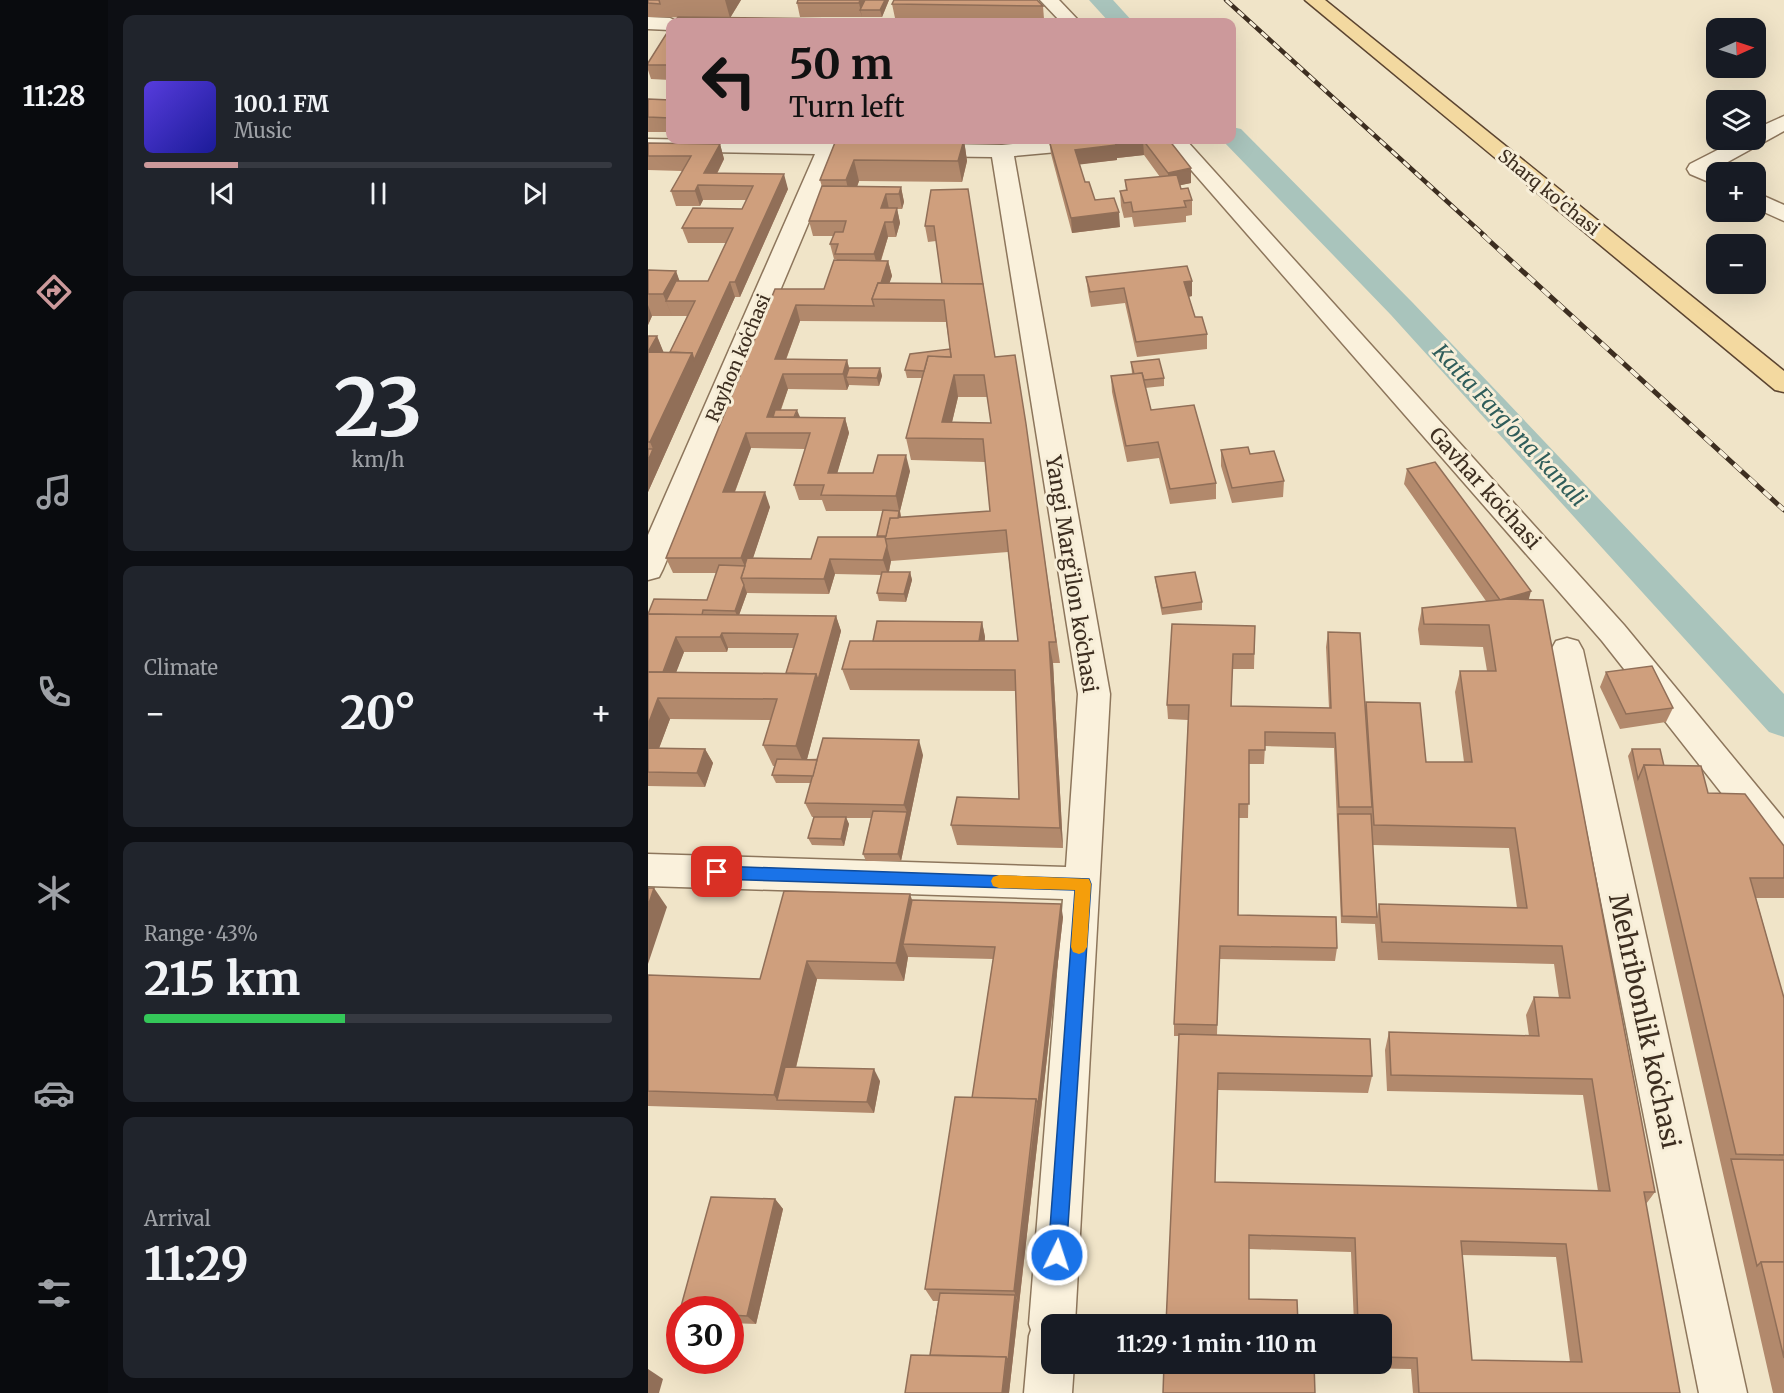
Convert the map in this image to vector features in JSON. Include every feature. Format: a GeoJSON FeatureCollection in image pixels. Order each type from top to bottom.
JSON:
{"type":"FeatureCollection","features":[{"type":"Feature","properties":{"kind":"main road","name":"Sharq ko'chasi"},"geometry":{"type":"LineString","coordinates":[[1314,0],[1780,376]]}},
{"type":"Feature","properties":{"kind":"street"},"geometry":{"type":"LineString","coordinates":[[1049,0],[1067,18]]}},
{"type":"Feature","properties":{"kind":"street"},"geometry":{"type":"LineString","coordinates":[[648,23],[666,24]]}},
{"type":"Feature","properties":{"kind":"street"},"geometry":{"type":"LineString","coordinates":[[1766,132],[1784,122]]}},
{"type":"Feature","properties":{"kind":"street"},"geometry":{"type":"LineString","coordinates":[[648,145],[1002,151],[1079,144]]}},
{"type":"Feature","properties":{"kind":"street","name":"Gavhar koʻchasi"},"geometry":{"type":"LineString","coordinates":[[1179,144],[1613,633],[1784,845]]}},
{"type":"Feature","properties":{"kind":"street","name":"Rayhon koʻchasi"},"geometry":{"type":"LineString","coordinates":[[648,569],[829,148]]}},
{"type":"Feature","properties":{"kind":"street"},"geometry":{"type":"LineString","coordinates":[[1711,162],[1733,150]]}},
{"type":"Feature","properties":{"kind":"street","name":"Yangi Margʻilon koʻchasi"},"geometry":{"type":"LineString","coordinates":[[1002,151],[1094,694],[1053,1314]]}},
{"type":"Feature","properties":{"kind":"street"},"geometry":{"type":"LineString","coordinates":[[1706,165],[1698,169],[1706,173]]}},
{"type":"Feature","properties":{"kind":"street"},"geometry":{"type":"LineString","coordinates":[[1766,205],[1784,214]]}},
{"type":"Feature","properties":{"kind":"street","name":"Mehribonlik koʻchasi"},"geometry":{"type":"LineString","coordinates":[[1567,650],[1722,1393]]}},
{"type":"Feature","properties":{"kind":"street"},"geometry":{"type":"LineString","coordinates":[[648,870],[1083,884]]}},
{"type":"Feature","properties":{"kind":"street"},"geometry":{"type":"LineString","coordinates":[[1047,1393],[1049,1374]]}},
{"type":"Feature","properties":{"kind":"building"},"geometry":{"type":"Polygon","coordinates":[[[648,0],[659,0],[660,4],[648,3],[648,0]]]}},
{"type":"Feature","properties":{"kind":"building"},"geometry":{"type":"Polygon","coordinates":[[[798,0],[860,0],[859,3],[797,3],[798,0]]]}},
{"type":"Feature","properties":{"kind":"building"},"geometry":{"type":"Polygon","coordinates":[[[865,0],[885,0],[880,10],[860,10],[865,0]]]}},
{"type":"Feature","properties":{"kind":"building"},"geometry":{"type":"Polygon","coordinates":[[[894,0],[1037,0],[1043,6],[892,4],[894,0]]]}},
{"type":"Feature","properties":{"kind":"building"},"geometry":{"type":"Polygon","coordinates":[[[678,17],[760,18],[677,18],[678,17]]]}},
{"type":"Feature","properties":{"kind":"building"},"geometry":{"type":"Polygon","coordinates":[[[666,34],[666,65],[648,65],[666,34]]]}},
{"type":"Feature","properties":{"kind":"building"},"geometry":{"type":"Polygon","coordinates":[[[648,99],[666,100],[666,118],[648,117],[648,99]]]}},
{"type":"Feature","properties":{"kind":"building"},"geometry":{"type":"Polygon","coordinates":[[[648,143],[720,144],[704,173],[784,174],[735,282],[730,282],[694,360],[692,353],[670,352],[695,301],[666,301],[676,281],[708,281],[733,228],[682,228],[693,208],[742,209],[753,186],[698,185],[695,191],[671,191],[691,156],[648,156],[648,143]]]}},
{"type":"Feature","properties":{"kind":"building"},"geometry":{"type":"Polygon","coordinates":[[[834,144],[963,144],[958,161],[854,160],[846,180],[820,180],[834,144]]]}},
{"type":"Feature","properties":{"kind":"building"},"geometry":{"type":"Polygon","coordinates":[[[1050,144],[1116,144],[1075,150],[1085,182],[1089,182],[1095,200],[1114,198],[1119,212],[1071,218],[1050,144]]]}},
{"type":"Feature","properties":{"kind":"building"},"geometry":{"type":"Polygon","coordinates":[[[1146,144],[1172,144],[1191,168],[1168,173],[1146,144]]]}},
{"type":"Feature","properties":{"kind":"building"},"geometry":{"type":"Polygon","coordinates":[[[1177,175],[1181,189],[1188,188],[1192,200],[1184,201],[1186,207],[1133,212],[1131,202],[1124,203],[1120,191],[1127,190],[1125,180],[1177,175]]]}},
{"type":"Feature","properties":{"kind":"building"},"geometry":{"type":"Polygon","coordinates":[[[822,186],[901,187],[899,194],[886,194],[881,208],[897,208],[893,222],[885,222],[874,254],[835,254],[838,244],[830,244],[835,232],[843,232],[846,221],[809,221],[822,186]]]}},
{"type":"Feature","properties":{"kind":"building"},"geometry":{"type":"Polygon","coordinates":[[[968,189],[983,284],[942,284],[934,226],[925,226],[931,190],[968,189]]]}},
{"type":"Feature","properties":{"kind":"building"},"geometry":{"type":"Polygon","coordinates":[[[834,260],[888,261],[881,283],[878,283],[872,299],[874,306],[796,305],[775,359],[847,360],[843,374],[783,374],[767,417],[845,418],[828,473],[873,473],[878,455],[906,455],[896,496],[821,495],[824,485],[794,485],[810,433],[746,433],[723,492],[765,492],[741,558],[666,558],[775,289],[824,289],[834,260]]]}},
{"type":"Feature","properties":{"kind":"building"},"geometry":{"type":"Polygon","coordinates":[[[1187,266],[1192,281],[1184,282],[1195,317],[1202,317],[1207,334],[1136,342],[1124,288],[1090,292],[1086,277],[1187,266]]]}},
{"type":"Feature","properties":{"kind":"building"},"geometry":{"type":"Polygon","coordinates":[[[648,270],[676,271],[663,294],[648,294],[648,270]]]}},
{"type":"Feature","properties":{"kind":"building"},"geometry":{"type":"Polygon","coordinates":[[[878,283],[983,284],[995,357],[1015,355],[1056,642],[1049,642],[1060,828],[951,825],[957,797],[1019,799],[1015,670],[842,669],[850,641],[1018,641],[1006,530],[885,539],[890,518],[990,511],[983,439],[906,438],[928,356],[951,357],[944,300],[872,299],[878,283]],[[954,375],[942,422],[991,423],[984,375],[954,375]]]}},
{"type":"Feature","properties":{"kind":"building"},"geometry":{"type":"Polygon","coordinates":[[[648,336],[657,336],[648,352],[648,336]]]}},
{"type":"Feature","properties":{"kind":"building"},"geometry":{"type":"Polygon","coordinates":[[[950,349],[951,357],[928,356],[924,371],[905,370],[910,354],[950,349]]]}},
{"type":"Feature","properties":{"kind":"building"},"geometry":{"type":"Polygon","coordinates":[[[648,352],[692,353],[650,442],[648,442],[648,352]]]}},
{"type":"Feature","properties":{"kind":"building"},"geometry":{"type":"Polygon","coordinates":[[[1159,359],[1164,378],[1144,380],[1142,373],[1134,374],[1131,362],[1159,359]]]}},
{"type":"Feature","properties":{"kind":"building"},"geometry":{"type":"Polygon","coordinates":[[[849,368],[880,368],[877,378],[846,377],[849,368]]]}},
{"type":"Feature","properties":{"kind":"building"},"geometry":{"type":"Polygon","coordinates":[[[1142,373],[1151,410],[1194,405],[1216,483],[1170,489],[1158,442],[1126,446],[1111,376],[1142,373]]]}},
{"type":"Feature","properties":{"kind":"building"},"geometry":{"type":"Polygon","coordinates":[[[775,410],[797,410],[794,417],[773,417],[775,410]]]}},
{"type":"Feature","properties":{"kind":"building"},"geometry":{"type":"Polygon","coordinates":[[[1248,447],[1250,454],[1274,451],[1284,481],[1232,488],[1221,450],[1248,447]]]}},
{"type":"Feature","properties":{"kind":"building"},"geometry":{"type":"Polygon","coordinates":[[[648,449],[653,449],[648,461],[648,449]]]}},
{"type":"Feature","properties":{"kind":"building"},"geometry":{"type":"Polygon","coordinates":[[[1435,462],[1531,591],[1500,600],[1407,469],[1435,462]]]}},
{"type":"Feature","properties":{"kind":"building"},"geometry":{"type":"Polygon","coordinates":[[[883,510],[899,511],[898,518],[890,518],[886,536],[877,536],[883,510]]]}},
{"type":"Feature","properties":{"kind":"building"},"geometry":{"type":"Polygon","coordinates":[[[818,537],[885,537],[887,546],[883,560],[830,559],[824,579],[741,578],[747,558],[811,559],[818,537]]]}},
{"type":"Feature","properties":{"kind":"building"},"geometry":{"type":"Polygon","coordinates":[[[719,565],[745,566],[741,578],[744,585],[735,611],[703,610],[702,615],[648,614],[654,599],[707,600],[719,565]]]}},
{"type":"Feature","properties":{"kind":"building"},"geometry":{"type":"Polygon","coordinates":[[[882,572],[910,572],[904,594],[877,593],[882,572]]]}},
{"type":"Feature","properties":{"kind":"building"},"geometry":{"type":"Polygon","coordinates":[[[1195,572],[1202,602],[1162,608],[1155,577],[1195,572]]]}},
{"type":"Feature","properties":{"kind":"building"},"geometry":{"type":"Polygon","coordinates":[[[1508,599],[1543,600],[1655,1192],[1644,1192],[1680,1393],[1419,1393],[1417,1358],[1392,1357],[1392,1314],[1358,1314],[1355,1238],[1249,1235],[1249,1299],[1297,1300],[1298,1314],[1166,1314],[1179,1034],[1370,1039],[1372,1076],[1218,1073],[1215,1182],[1610,1191],[1592,1079],[1391,1075],[1389,1032],[1539,1036],[1534,997],[1570,998],[1562,946],[1382,942],[1379,904],[1527,908],[1515,828],[1374,825],[1366,702],[1420,703],[1426,762],[1472,762],[1460,671],[1496,671],[1489,625],[1424,624],[1422,608],[1508,599]],[[1461,1241],[1472,1360],[1582,1362],[1566,1244],[1461,1241]]]}},
{"type":"Feature","properties":{"kind":"building"},"geometry":{"type":"Polygon","coordinates":[[[648,614],[836,616],[818,680],[816,674],[786,673],[798,634],[722,633],[720,637],[676,637],[663,672],[648,672],[648,614]]]}},
{"type":"Feature","properties":{"kind":"building"},"geometry":{"type":"Polygon","coordinates":[[[877,621],[982,622],[979,641],[873,641],[877,621]]]}},
{"type":"Feature","properties":{"kind":"building"},"geometry":{"type":"Polygon","coordinates":[[[1172,624],[1255,626],[1254,654],[1233,654],[1231,706],[1331,708],[1328,632],[1360,633],[1372,807],[1339,807],[1335,733],[1265,732],[1265,750],[1249,750],[1249,804],[1239,804],[1238,915],[1336,917],[1337,948],[1220,946],[1217,1025],[1174,1024],[1189,705],[1167,705],[1172,624]]]}},
{"type":"Feature","properties":{"kind":"building"},"geometry":{"type":"Polygon","coordinates":[[[1652,666],[1673,708],[1626,714],[1606,672],[1652,666]]]}},
{"type":"Feature","properties":{"kind":"building"},"geometry":{"type":"Polygon","coordinates":[[[648,672],[816,674],[796,746],[763,745],[777,699],[658,698],[648,725],[648,672]]]}},
{"type":"Feature","properties":{"kind":"building"},"geometry":{"type":"Polygon","coordinates":[[[823,738],[919,740],[904,805],[805,803],[823,738]]]}},
{"type":"Feature","properties":{"kind":"building"},"geometry":{"type":"Polygon","coordinates":[[[648,748],[705,749],[697,773],[648,772],[648,748]]]}},
{"type":"Feature","properties":{"kind":"building"},"geometry":{"type":"Polygon","coordinates":[[[1632,749],[1660,749],[1664,766],[1644,765],[1638,779],[1632,749]]]}},
{"type":"Feature","properties":{"kind":"building"},"geometry":{"type":"Polygon","coordinates":[[[777,759],[817,760],[813,776],[772,775],[777,759]]]}},
{"type":"Feature","properties":{"kind":"building"},"geometry":{"type":"Polygon","coordinates":[[[1644,765],[1701,766],[1708,793],[1745,794],[1784,846],[1784,878],[1750,878],[1784,998],[1784,1155],[1736,1154],[1644,765]]]}},
{"type":"Feature","properties":{"kind":"building"},"geometry":{"type":"Polygon","coordinates":[[[873,811],[907,812],[898,854],[863,854],[873,811]]]}},
{"type":"Feature","properties":{"kind":"building"},"geometry":{"type":"Polygon","coordinates":[[[1338,814],[1371,814],[1377,917],[1342,916],[1338,814]]]}},
{"type":"Feature","properties":{"kind":"building"},"geometry":{"type":"Polygon","coordinates":[[[814,817],[846,817],[841,839],[808,838],[814,817]]]}},
{"type":"Feature","properties":{"kind":"building"},"geometry":{"type":"Polygon","coordinates":[[[648,888],[654,888],[648,906],[648,888]]]}},
{"type":"Feature","properties":{"kind":"building"},"geometry":{"type":"Polygon","coordinates":[[[784,891],[910,894],[896,963],[807,961],[774,1095],[648,1091],[648,975],[760,979],[784,891]]]}},
{"type":"Feature","properties":{"kind":"building"},"geometry":{"type":"Polygon","coordinates":[[[912,900],[1061,904],[1038,1104],[1036,1099],[972,1098],[995,947],[903,944],[912,900]]]}},
{"type":"Feature","properties":{"kind":"building"},"geometry":{"type":"Polygon","coordinates":[[[785,1067],[874,1069],[867,1102],[777,1100],[785,1067]]]}},
{"type":"Feature","properties":{"kind":"building"},"geometry":{"type":"Polygon","coordinates":[[[955,1097],[1036,1099],[1014,1291],[925,1289],[955,1097]]]}},
{"type":"Feature","properties":{"kind":"building"},"geometry":{"type":"Polygon","coordinates":[[[1731,1159],[1784,1160],[1784,1262],[1761,1262],[1757,1266],[1731,1159]]]}},
{"type":"Feature","properties":{"kind":"building"},"geometry":{"type":"Polygon","coordinates":[[[711,1197],[775,1199],[747,1316],[744,1316],[744,1296],[684,1296],[711,1197]]]}},
{"type":"Feature","properties":{"kind":"building"},"geometry":{"type":"Polygon","coordinates":[[[1761,1262],[1784,1262],[1784,1358],[1761,1262]]]}},
{"type":"Feature","properties":{"kind":"building"},"geometry":{"type":"Polygon","coordinates":[[[940,1293],[1015,1295],[1008,1361],[1006,1357],[930,1355],[940,1293]]]}},
{"type":"Feature","properties":{"kind":"building"},"geometry":{"type":"Polygon","coordinates":[[[911,1355],[1006,1357],[1002,1393],[905,1393],[911,1355]]]}},
{"type":"Feature","properties":{"kind":"building"},"geometry":{"type":"Polygon","coordinates":[[[1164,1374],[1314,1374],[1315,1393],[1163,1393],[1164,1374]]]}},
{"type":"Feature","properties":{"kind":"waterway","name":"Katta Farg'ona kanali"},"geometry":{"type":"LineString","coordinates":[[1100,0],[1117,18]]}},
{"type":"Feature","properties":{"kind":"waterway","name":"Katta Farg'ona kanali"},"geometry":{"type":"LineString","coordinates":[[1236,139],[1402,309],[1784,721]]}},
{"type":"Feature","properties":{"kind":"railway"},"geometry":{"type":"LineString","coordinates":[[1226,0],[1485,236]]}},
{"type":"Feature","properties":{"kind":"railway"},"geometry":{"type":"LineString","coordinates":[[1483,235],[1784,510]]}},
{"type":"Feature","properties":{"kind":"slow traffic"},"geometry":{"type":"LineString","coordinates":[[999,881],[1083,884],[1079,947]]}},
{"type":"Feature","properties":{"kind":"route"},"geometry":{"type":"LineString","coordinates":[[717,872],[1083,884],[1057,1255]]}}]}
